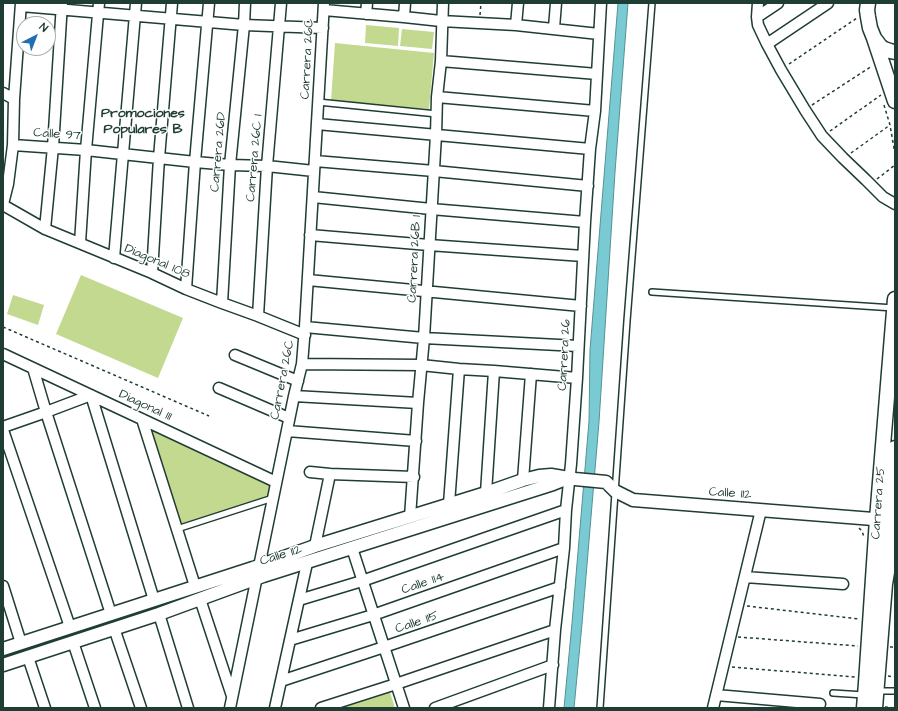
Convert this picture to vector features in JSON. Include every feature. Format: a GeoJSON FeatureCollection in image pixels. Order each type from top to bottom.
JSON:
{"type":"FeatureCollection","features":[{"type":"Feature","properties":{"kind":"main road"},"geometry":{"type":"LineString","coordinates":[[865,8],[874,38],[889,102]]}},
{"type":"Feature","properties":{"kind":"main road"},"geometry":{"type":"LineString","coordinates":[[874,38],[884,49],[890,52],[895,52]]}},
{"type":"Feature","properties":{"kind":"main road","name":"Carrera 25"},"geometry":{"type":"LineString","coordinates":[[869,698],[887,572],[895,303]]}},
{"type":"Feature","properties":{"kind":"main road","name":"Carrera 25"},"geometry":{"type":"LineString","coordinates":[[869,698],[888,520],[894,491],[895,448]]}},
{"type":"Feature","properties":{"kind":"main road"},"geometry":{"type":"LineString","coordinates":[[887,572],[895,553]]}},
{"type":"Feature","properties":{"kind":"main road","name":"Carrera 25"},"geometry":{"type":"LineString","coordinates":[[869,698],[879,707]]}},
{"type":"Feature","properties":{"kind":"street"},"geometry":{"type":"LineString","coordinates":[[114,258],[136,3]]}},
{"type":"Feature","properties":{"kind":"street"},"geometry":{"type":"LineString","coordinates":[[152,273],[159,158],[172,3]]}},
{"type":"Feature","properties":{"kind":"street"},"geometry":{"type":"LineString","coordinates":[[186,289],[208,3]]}},
{"type":"Feature","properties":{"kind":"street","name":"Carrera 26D"},"geometry":{"type":"LineString","coordinates":[[222,304],[230,165],[246,3]]}},
{"type":"Feature","properties":{"kind":"street","name":"Carrera 26C 1"},"geometry":{"type":"LineString","coordinates":[[258,316],[267,166],[281,3]]}},
{"type":"Feature","properties":{"kind":"street"},"geometry":{"type":"LineString","coordinates":[[366,14],[367,3]]}},
{"type":"Feature","properties":{"kind":"street"},"geometry":{"type":"LineString","coordinates":[[404,17],[405,3]]}},
{"type":"Feature","properties":{"kind":"street","name":"Carrera 26B 1"},"geometry":{"type":"LineString","coordinates":[[410,517],[424,338],[437,97],[441,61],[441,22],[443,3]]}},
{"type":"Feature","properties":{"kind":"street"},"geometry":{"type":"LineString","coordinates":[[516,25],[518,3]]}},
{"type":"Feature","properties":{"kind":"street"},"geometry":{"type":"LineString","coordinates":[[554,28],[556,3]]}},
{"type":"Feature","properties":{"kind":"street","name":"Carrera 26"},"geometry":{"type":"LineString","coordinates":[[549,708],[555,630],[564,548],[566,510],[572,478],[585,222],[590,149],[595,111],[601,3]]}},
{"type":"Feature","properties":{"kind":"street"},"geometry":{"type":"LineString","coordinates":[[758,3],[758,25],[767,44],[781,70],[822,136],[883,197],[895,204]]}},
{"type":"Feature","properties":{"kind":"street"},"geometry":{"type":"LineString","coordinates":[[757,17],[778,3]]}},
{"type":"Feature","properties":{"kind":"street"},"geometry":{"type":"LineString","coordinates":[[767,44],[828,3]]}},
{"type":"Feature","properties":{"kind":"street"},"geometry":{"type":"LineString","coordinates":[[3,205],[8,184],[13,145],[14,99],[21,4],[98,7],[134,15],[244,25],[323,28]]}},
{"type":"Feature","properties":{"kind":"street"},"geometry":{"type":"LineString","coordinates":[[45,229],[53,147],[62,6]]}},
{"type":"Feature","properties":{"kind":"street"},"geometry":{"type":"LineString","coordinates":[[324,6],[366,14],[441,22],[516,25],[599,34]]}},
{"type":"Feature","properties":{"kind":"street","name":"Carrera 26C"},"geometry":{"type":"LineString","coordinates":[[230,708],[289,418],[302,364],[324,6]]}},
{"type":"Feature","properties":{"kind":"street"},"geometry":{"type":"LineString","coordinates":[[80,243],[98,7]]}},
{"type":"Feature","properties":{"kind":"street"},"geometry":{"type":"LineString","coordinates":[[441,61],[597,74]]}},
{"type":"Feature","properties":{"kind":"street"},"geometry":{"type":"LineString","coordinates":[[3,93],[14,99]]}},
{"type":"Feature","properties":{"kind":"street"},"geometry":{"type":"LineString","coordinates":[[437,97],[595,111]]}},
{"type":"Feature","properties":{"kind":"street"},"geometry":{"type":"LineString","coordinates":[[317,124],[590,149]]}},
{"type":"Feature","properties":{"kind":"street","name":"Calle 97"},"geometry":{"type":"LineString","coordinates":[[13,145],[86,150],[230,165],[315,166],[434,171],[588,186]]}},
{"type":"Feature","properties":{"kind":"street"},"geometry":{"type":"LineString","coordinates":[[313,197],[585,222]]}},
{"type":"Feature","properties":{"kind":"street","name":"Diagonal 108"},"geometry":{"type":"LineString","coordinates":[[3,205],[45,229],[152,273],[186,289],[222,304],[305,331],[578,346]]}},
{"type":"Feature","properties":{"kind":"street"},"geometry":{"type":"LineString","coordinates":[[310,234],[429,245],[583,256]]}},
{"type":"Feature","properties":{"kind":"street"},"geometry":{"type":"LineString","coordinates":[[308,280],[581,306]]}},
{"type":"Feature","properties":{"kind":"street","name":"Diagonal 111"},"geometry":{"type":"LineString","coordinates":[[3,354],[276,482]]}},
{"type":"Feature","properties":{"kind":"street"},"geometry":{"type":"LineString","coordinates":[[235,355],[298,381]]}},
{"type":"Feature","properties":{"kind":"street"},"geometry":{"type":"LineString","coordinates":[[302,364],[421,365],[577,378]]}},
{"type":"Feature","properties":{"kind":"street"},"geometry":{"type":"LineString","coordinates":[[33,368],[111,614]]}},
{"type":"Feature","properties":{"kind":"street"},"geometry":{"type":"LineString","coordinates":[[449,504],[460,369]]}},
{"type":"Feature","properties":{"kind":"street"},"geometry":{"type":"LineString","coordinates":[[486,493],[494,371]]}},
{"type":"Feature","properties":{"kind":"street"},"geometry":{"type":"LineString","coordinates":[[523,480],[531,374]]}},
{"type":"Feature","properties":{"kind":"street"},"geometry":{"type":"LineString","coordinates":[[219,388],[289,418]]}},
{"type":"Feature","properties":{"kind":"street"},"geometry":{"type":"LineString","coordinates":[[70,627],[3,428],[91,395],[154,600]]}},
{"type":"Feature","properties":{"kind":"street"},"geometry":{"type":"LineString","coordinates":[[294,396],[418,403]]}},
{"type":"Feature","properties":{"kind":"street"},"geometry":{"type":"LineString","coordinates":[[142,419],[195,586]]}},
{"type":"Feature","properties":{"kind":"street"},"geometry":{"type":"LineString","coordinates":[[287,431],[416,441]]}},
{"type":"Feature","properties":{"kind":"street"},"geometry":{"type":"LineString","coordinates":[[310,472],[414,477]]}},
{"type":"Feature","properties":{"kind":"street"},"geometry":{"type":"LineString","coordinates":[[315,546],[330,474]]}},
{"type":"Feature","properties":{"kind":"street","name":"Calle 112"},"geometry":{"type":"LineString","coordinates":[[3,649],[315,546],[539,476],[552,475],[606,482],[615,491],[633,500],[888,520]]}},
{"type":"Feature","properties":{"kind":"street","name":"Calle 112"},"geometry":{"type":"LineString","coordinates":[[3,665],[159,614],[256,578],[572,478]]}},
{"type":"Feature","properties":{"kind":"street"},"geometry":{"type":"LineString","coordinates":[[299,600],[362,581],[566,510]]}},
{"type":"Feature","properties":{"kind":"street"},"geometry":{"type":"LineString","coordinates":[[713,708],[761,510]]}},
{"type":"Feature","properties":{"kind":"street"},"geometry":{"type":"LineString","coordinates":[[352,548],[404,708]]}},
{"type":"Feature","properties":{"kind":"street","name":"Calle 114"},"geometry":{"type":"LineString","coordinates":[[290,640],[374,615],[564,548]]}},
{"type":"Feature","properties":{"kind":"street"},"geometry":{"type":"LineString","coordinates":[[275,708],[307,563]]}},
{"type":"Feature","properties":{"kind":"street"},"geometry":{"type":"LineString","coordinates":[[745,577],[843,584]]}},
{"type":"Feature","properties":{"kind":"street"},"geometry":{"type":"LineString","coordinates":[[3,586],[22,643]]}},
{"type":"Feature","properties":{"kind":"street","name":"Calle 115"},"geometry":{"type":"LineString","coordinates":[[281,681],[560,587]]}},
{"type":"Feature","properties":{"kind":"street"},"geometry":{"type":"LineString","coordinates":[[200,599],[232,696]]}},
{"type":"Feature","properties":{"kind":"street"},"geometry":{"type":"LineString","coordinates":[[159,614],[188,708]]}},
{"type":"Feature","properties":{"kind":"street"},"geometry":{"type":"LineString","coordinates":[[114,628],[141,708]]}},
{"type":"Feature","properties":{"kind":"street"},"geometry":{"type":"LineString","coordinates":[[321,708],[555,630]]}},
{"type":"Feature","properties":{"kind":"street"},"geometry":{"type":"LineString","coordinates":[[73,642],[95,708]]}},
{"type":"Feature","properties":{"kind":"street"},"geometry":{"type":"LineString","coordinates":[[28,657],[45,708]]}},
{"type":"Feature","properties":{"kind":"street"},"geometry":{"type":"LineString","coordinates":[[435,708],[553,665]]}},
{"type":"Feature","properties":{"kind":"street"},"geometry":{"type":"LineString","coordinates":[[716,695],[820,704]]}},
{"type":"Feature","properties":{"kind":"lane"},"geometry":{"type":"LineString","coordinates":[[600,708],[627,313],[652,3]]}},
{"type":"Feature","properties":{"kind":"lane"},"geometry":{"type":"LineString","coordinates":[[318,102],[437,114]]}},
{"type":"Feature","properties":{"kind":"lane"},"geometry":{"type":"LineString","coordinates":[[652,292],[895,303]]}},
{"type":"Feature","properties":{"kind":"lane"},"geometry":{"type":"LineString","coordinates":[[177,529],[273,498]]}},
{"type":"Feature","properties":{"kind":"lane"},"geometry":{"type":"LineString","coordinates":[[834,693],[869,698],[895,691]]}},
{"type":"Feature","properties":{"kind":"path"},"geometry":{"type":"LineString","coordinates":[[480,23],[481,3]]}},
{"type":"Feature","properties":{"kind":"path"},"geometry":{"type":"LineString","coordinates":[[781,70],[865,8]]}},
{"type":"Feature","properties":{"kind":"path"},"geometry":{"type":"LineString","coordinates":[[805,110],[872,66]]}},
{"type":"Feature","properties":{"kind":"path"},"geometry":{"type":"LineString","coordinates":[[822,136],[881,96]]}},
{"type":"Feature","properties":{"kind":"path"},"geometry":{"type":"LineString","coordinates":[[889,102],[890,125],[895,154]]}},
{"type":"Feature","properties":{"kind":"path"},"geometry":{"type":"LineString","coordinates":[[843,158],[890,125]]}},
{"type":"Feature","properties":{"kind":"path"},"geometry":{"type":"LineString","coordinates":[[870,184],[895,165]]}},
{"type":"Feature","properties":{"kind":"path"},"geometry":{"type":"LineString","coordinates":[[3,327],[209,416]]}},
{"type":"Feature","properties":{"kind":"path"},"geometry":{"type":"LineString","coordinates":[[744,606],[862,619]]}},
{"type":"Feature","properties":{"kind":"path"},"geometry":{"type":"LineString","coordinates":[[736,637],[861,646]]}},
{"type":"Feature","properties":{"kind":"path"},"geometry":{"type":"LineString","coordinates":[[730,667],[859,678]]}},
{"type":"Feature","properties":{"kind":"path"},"geometry":{"type":"LineString","coordinates":[[886,676],[895,677]]}},
{"type":"Feature","properties":{"kind":"path"},"geometry":{"type":"LineString","coordinates":[[879,707],[895,708]]}},
{"type":"Feature","properties":{"kind":"green space"},"geometry":{"type":"Polygon","coordinates":[[[366,25],[399,28],[398,46],[365,43],[366,25]]]}},
{"type":"Feature","properties":{"kind":"green space"},"geometry":{"type":"Polygon","coordinates":[[[402,29],[434,32],[432,49],[400,46],[402,29]]]}},
{"type":"Feature","properties":{"kind":"green space"},"geometry":{"type":"Polygon","coordinates":[[[335,43],[434,53],[429,109],[331,101],[335,43]]]}},
{"type":"Feature","properties":{"kind":"green space"},"geometry":{"type":"Polygon","coordinates":[[[81,275],[183,318],[158,378],[56,334],[81,275]]]}},
{"type":"Feature","properties":{"kind":"green space"},"geometry":{"type":"Polygon","coordinates":[[[13,295],[44,305],[38,325],[7,314],[13,295]]]}},
{"type":"Feature","properties":{"kind":"green space"},"geometry":{"type":"Polygon","coordinates":[[[142,419],[276,482],[273,498],[177,529],[142,419]]]}},
{"type":"Feature","properties":{"kind":"green space"},"geometry":{"type":"Polygon","coordinates":[[[390,692],[395,708],[339,708],[390,692]]]}},
{"type":"Feature","properties":{"kind":"water"},"geometry":{"type":"Polygon","coordinates":[[[618,3],[628,3],[615,172],[599,422],[574,708],[564,708],[589,421],[590,350],[618,3]]]}},
{"type":"Feature","properties":{"kind":"district","name":"Promociones Populares B"},"geometry":{"type":"Point","coordinates":[143,122]}}]}
